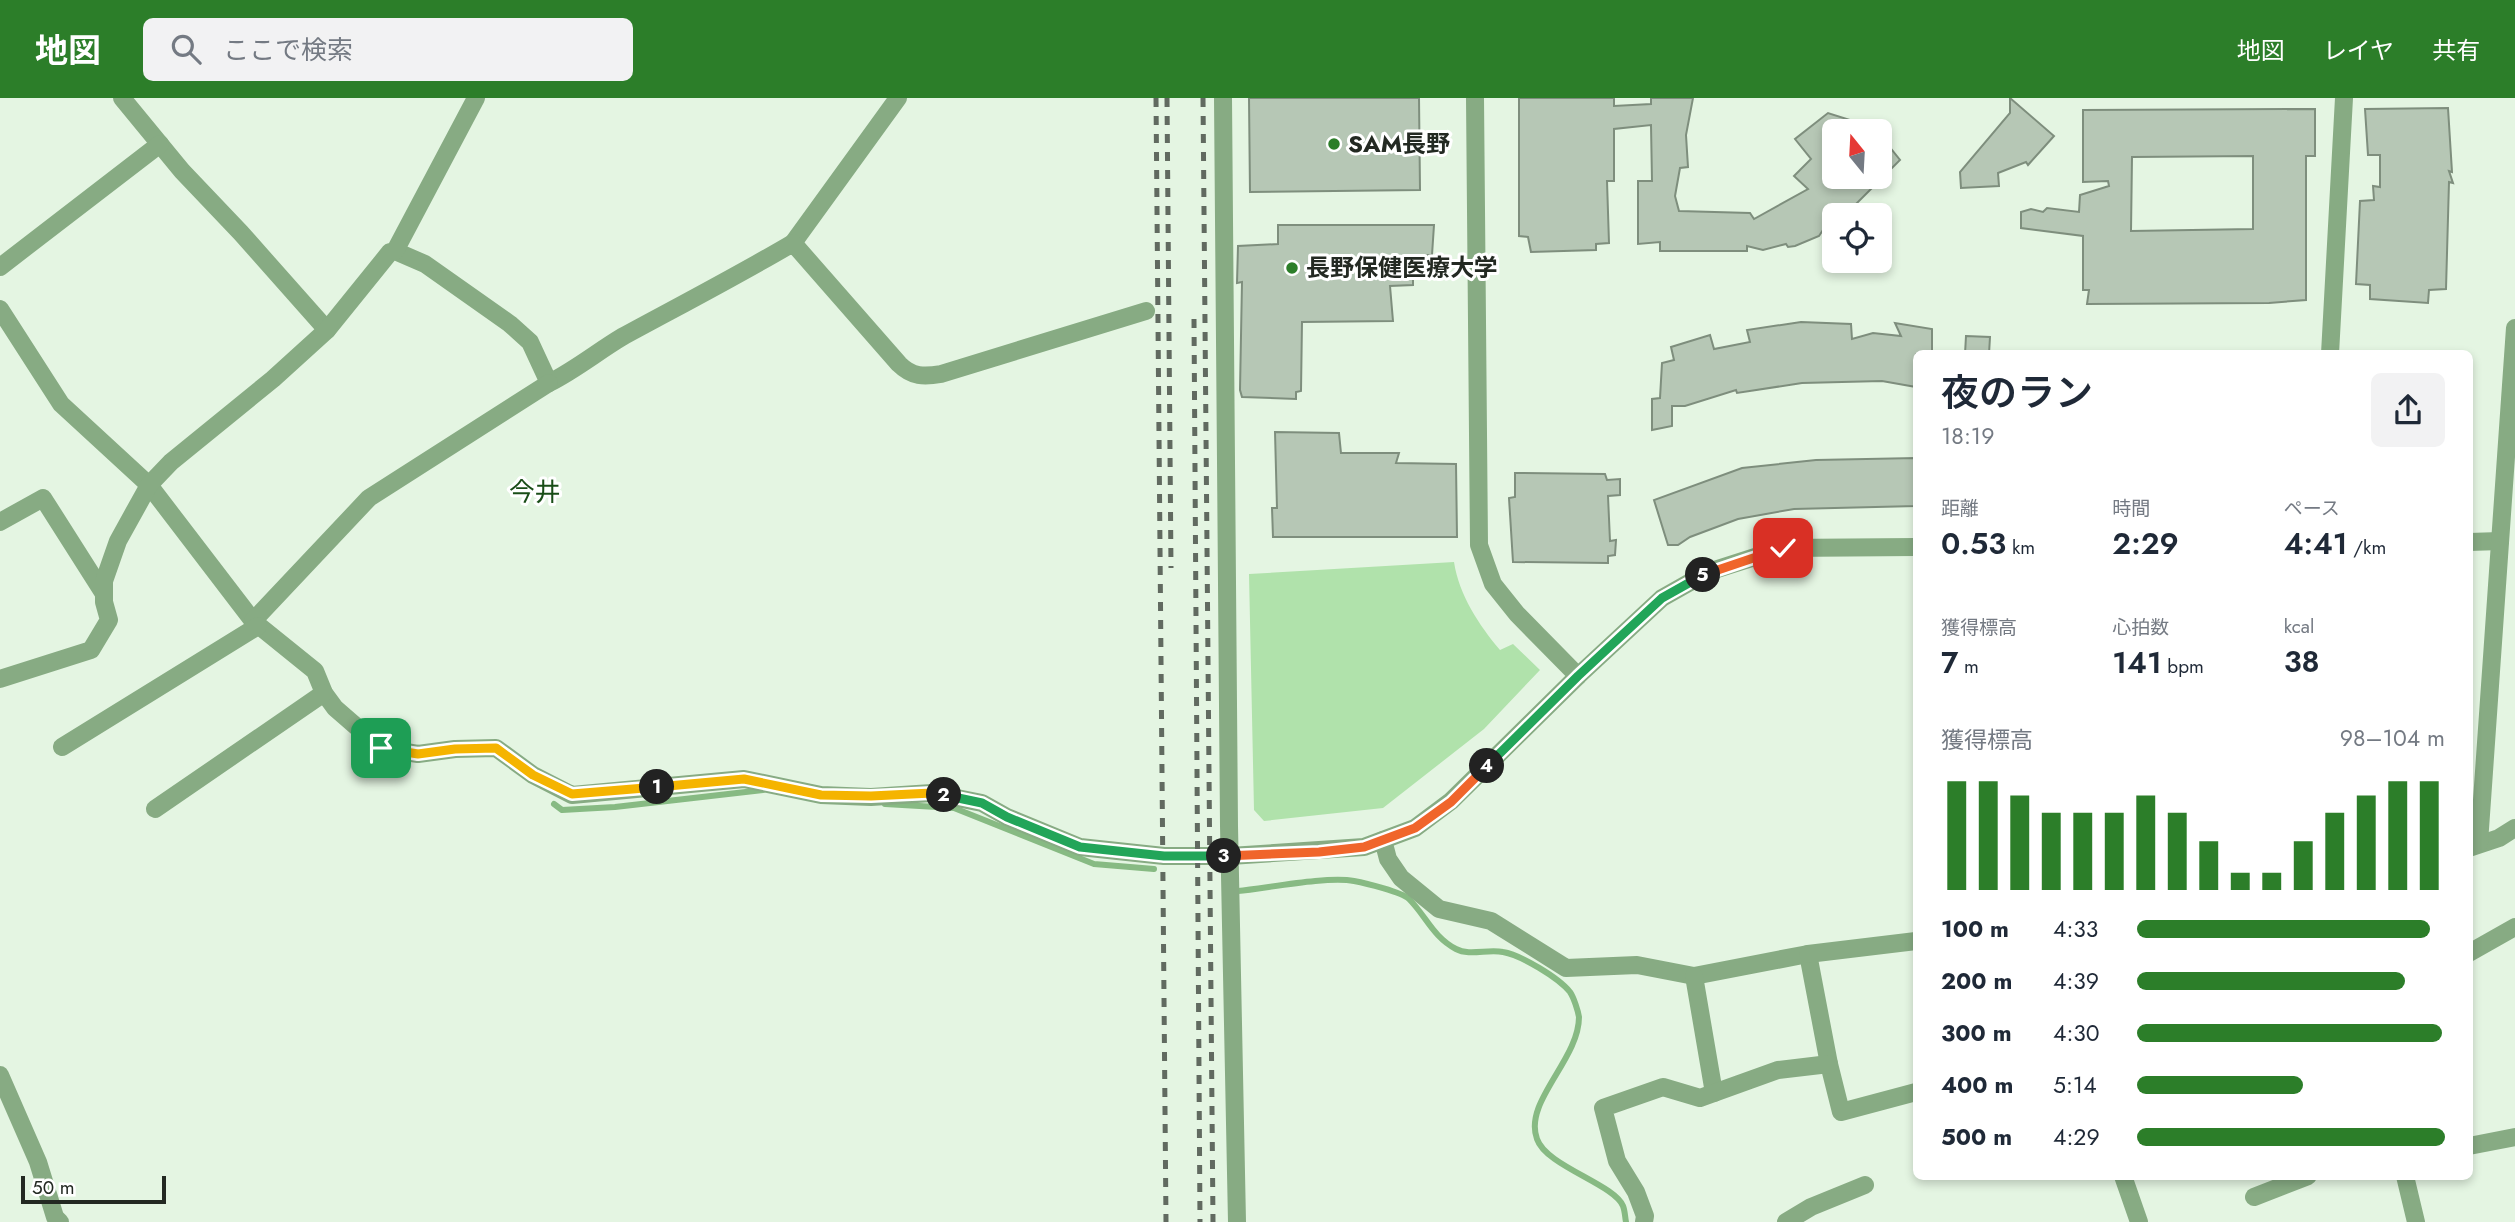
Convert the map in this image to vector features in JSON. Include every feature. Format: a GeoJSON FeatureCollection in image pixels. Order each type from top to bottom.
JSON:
{"type":"FeatureCollection","features":[{"type":"Feature","properties":{"kind":"street"},"geometry":{"type":"LineString","coordinates":[[122,98],[159,144],[327,330]]}},
{"type":"Feature","properties":{"kind":"street"},"geometry":{"type":"LineString","coordinates":[[395,251],[476,98]]}},
{"type":"Feature","properties":{"kind":"street"},"geometry":{"type":"LineString","coordinates":[[62,747],[255,623],[369,498],[549,383],[574,371],[620,339],[729,281],[793,243],[898,98]]}},
{"type":"Feature","properties":{"kind":"street"},"geometry":{"type":"LineString","coordinates":[[1223,98],[1230,856],[1237,1222]]}},
{"type":"Feature","properties":{"kind":"street"},"geometry":{"type":"LineString","coordinates":[[1475,98],[1479,545],[1493,584],[1517,614],[1578,676]]}},
{"type":"Feature","properties":{"kind":"street"},"geometry":{"type":"LineString","coordinates":[[2330,350],[2344,98]]}},
{"type":"Feature","properties":{"kind":"street"},"geometry":{"type":"LineString","coordinates":[[0,267],[159,144]]}},
{"type":"Feature","properties":{"kind":"street"},"geometry":{"type":"LineString","coordinates":[[793,243],[900,365],[918,377],[941,374],[1146,311]]}},
{"type":"Feature","properties":{"kind":"street"},"geometry":{"type":"LineString","coordinates":[[0,679],[91,650],[109,620],[104,581],[118,541],[149,485],[171,462],[273,379],[327,330],[390,252],[395,251],[425,264],[510,324],[530,342],[549,383]]}},
{"type":"Feature","properties":{"kind":"street"},"geometry":{"type":"LineString","coordinates":[[0,309],[61,404],[149,485],[255,623],[315,671],[324,693],[335,708],[381,748],[418,754],[455,749],[496,748],[533,775],[572,794],[744,779],[821,795],[932,793],[982,803],[1007,817],[1080,847],[1164,856],[1230,856],[1364,847],[1415,828],[1451,802],[1578,676],[1662,598],[1708,572],[1783,548],[1913,547]]}},
{"type":"Feature","properties":{"kind":"street"},"geometry":{"type":"LineString","coordinates":[[2515,328],[2511,465],[2500,541],[2474,845],[2499,838],[2515,828]]}},
{"type":"Feature","properties":{"kind":"street"},"geometry":{"type":"LineString","coordinates":[[0,522],[43,498],[104,594]]}},
{"type":"Feature","properties":{"kind":"street"},"geometry":{"type":"LineString","coordinates":[[2473,542],[2500,541]]}},
{"type":"Feature","properties":{"kind":"street"},"geometry":{"type":"LineString","coordinates":[[155,809],[324,693]]}},
{"type":"Feature","properties":{"kind":"street"},"geometry":{"type":"LineString","coordinates":[[1383,840],[1388,859],[1401,878],[1439,909],[1491,920],[1566,968],[1637,965],[1694,976],[1808,954],[1913,940]]}},
{"type":"Feature","properties":{"kind":"street"},"geometry":{"type":"LineString","coordinates":[[2473,950],[2505,926]]}},
{"type":"Feature","properties":{"kind":"street"},"geometry":{"type":"LineString","coordinates":[[1808,954],[1841,1112],[1913,1093]]}},
{"type":"Feature","properties":{"kind":"street"},"geometry":{"type":"LineString","coordinates":[[1694,976],[1714,1093]]}},
{"type":"Feature","properties":{"kind":"street"},"geometry":{"type":"LineString","coordinates":[[1644,1222],[1646,1216],[1636,1192],[1617,1161],[1602,1108],[1663,1087],[1700,1098],[1778,1070],[1829,1064]]}},
{"type":"Feature","properties":{"kind":"street"},"geometry":{"type":"LineString","coordinates":[[0,1075],[38,1162],[55,1217],[60,1222]]}},
{"type":"Feature","properties":{"kind":"street"},"geometry":{"type":"LineString","coordinates":[[2473,1145],[2515,1137]]}},
{"type":"Feature","properties":{"kind":"street"},"geometry":{"type":"LineString","coordinates":[[2124,1180],[2134,1221]]}},
{"type":"Feature","properties":{"kind":"street"},"geometry":{"type":"LineString","coordinates":[[2254,1197],[2298,1180]]}},
{"type":"Feature","properties":{"kind":"street"},"geometry":{"type":"LineString","coordinates":[[2406,1180],[2416,1222]]}},
{"type":"Feature","properties":{"kind":"street"},"geometry":{"type":"LineString","coordinates":[[1786,1222],[1811,1207],[1865,1185]]}},
{"type":"Feature","properties":{"kind":"green space"},"geometry":{"type":"Polygon","coordinates":[[[1454,562],[1465,598],[1492,640],[1500,650],[1513,644],[1540,670],[1484,729],[1383,808],[1264,821],[1254,810],[1249,574],[1454,562]]]}},
{"type":"Feature","properties":{"kind":"building","name":"SAM長野"},"geometry":{"type":"Polygon","coordinates":[[[1249,98],[1419,98],[1420,190],[1250,192],[1249,98]]]}},
{"type":"Feature","properties":{"kind":"building"},"geometry":{"type":"Polygon","coordinates":[[[1519,98],[1614,98],[1614,106],[1651,104],[1651,98],[1693,98],[1686,135],[1688,167],[1680,168],[1675,196],[1679,211],[1750,213],[1754,219],[1808,189],[1794,176],[1811,159],[1795,139],[1828,113],[1847,119],[1822,119],[1822,189],[1871,189],[1857,203],[1822,203],[1822,232],[1819,236],[1795,246],[1788,247],[1786,244],[1763,250],[1747,246],[1747,251],[1660,251],[1660,242],[1638,244],[1638,181],[1652,181],[1651,125],[1614,129],[1614,181],[1607,181],[1609,243],[1596,244],[1596,250],[1531,252],[1528,237],[1519,236],[1519,98]]]}},
{"type":"Feature","properties":{"kind":"building"},"geometry":{"type":"Polygon","coordinates":[[[2010,98],[2054,136],[2028,165],[2026,162],[1998,173],[1999,186],[1961,188],[1960,172],[2010,113],[2010,98]]]}},
{"type":"Feature","properties":{"kind":"building"},"geometry":{"type":"Polygon","coordinates":[[[2448,108],[2452,172],[2449,171],[2453,183],[2449,182],[2446,289],[2429,290],[2428,303],[2370,299],[2370,285],[2356,284],[2360,201],[2374,200],[2373,186],[2380,187],[2380,155],[2368,155],[2365,109],[2448,108]]]}},
{"type":"Feature","properties":{"kind":"building"},"geometry":{"type":"Polygon","coordinates":[[[2315,109],[2315,156],[2306,156],[2306,300],[2269,303],[2087,304],[2089,290],[2083,290],[2083,236],[2021,228],[2021,212],[2031,209],[2043,212],[2047,208],[2079,212],[2080,195],[2109,186],[2108,181],[2083,182],[2083,110],[2315,109]],[[2253,156],[2132,157],[2131,231],[2253,229],[2253,156]]]}},
{"type":"Feature","properties":{"kind":"building"},"geometry":{"type":"Polygon","coordinates":[[[1892,150],[1900,160],[1892,168],[1892,150]]]}},
{"type":"Feature","properties":{"kind":"building"},"geometry":{"type":"Polygon","coordinates":[[[1278,225],[1434,225],[1432,255],[1413,255],[1413,285],[1390,286],[1393,321],[1302,322],[1301,391],[1296,392],[1296,399],[1242,397],[1242,282],[1237,283],[1238,246],[1278,244],[1278,225]]]}},
{"type":"Feature","properties":{"kind":"building"},"geometry":{"type":"Polygon","coordinates":[[[1801,322],[1851,324],[1852,339],[1873,333],[1901,336],[1895,323],[1932,329],[1932,350],[1913,350],[1913,386],[1882,381],[1802,383],[1737,393],[1736,390],[1685,406],[1672,406],[1672,426],[1652,430],[1652,399],[1660,398],[1662,363],[1674,360],[1671,347],[1710,335],[1714,349],[1750,342],[1747,330],[1801,322]]]}},
{"type":"Feature","properties":{"kind":"building"},"geometry":{"type":"Polygon","coordinates":[[[1966,336],[1990,337],[1989,350],[1965,350],[1966,336]]]}},
{"type":"Feature","properties":{"kind":"building"},"geometry":{"type":"Polygon","coordinates":[[[1275,432],[1339,433],[1341,453],[1399,453],[1396,463],[1456,464],[1457,537],[1273,537],[1272,508],[1277,508],[1275,432]]]}},
{"type":"Feature","properties":{"kind":"building"},"geometry":{"type":"Polygon","coordinates":[[[1913,458],[1913,506],[1794,509],[1738,519],[1690,537],[1678,545],[1668,545],[1654,500],[1742,468],[1816,460],[1913,458]]]}},
{"type":"Feature","properties":{"kind":"building"},"geometry":{"type":"Polygon","coordinates":[[[1515,473],[1605,474],[1607,480],[1620,479],[1620,495],[1608,496],[1610,541],[1616,540],[1615,555],[1608,556],[1608,563],[1513,562],[1509,498],[1515,497],[1515,473]]]}},
{"type":"Feature","properties":{"kind":"waterway"},"geometry":{"type":"LineString","coordinates":[[554,804],[562,810],[615,807],[763,790]]}},
{"type":"Feature","properties":{"kind":"waterway"},"geometry":{"type":"LineString","coordinates":[[885,804],[954,808],[1094,864],[1154,869]]}},
{"type":"Feature","properties":{"kind":"waterway"},"geometry":{"type":"LineString","coordinates":[[1238,891],[1329,880],[1354,881],[1383,888],[1409,899],[1436,932],[1456,949],[1511,954],[1539,968],[1565,986],[1578,1011],[1577,1033],[1538,1110],[1535,1125],[1537,1139],[1553,1158],[1617,1198],[1623,1206],[1626,1222]]}},
{"type":"Feature","properties":{"kind":"railway"},"geometry":{"type":"LineString","coordinates":[[1156,98],[1166,1222]]}},
{"type":"Feature","properties":{"kind":"railway"},"geometry":{"type":"LineString","coordinates":[[1167,98],[1171,568]]}},
{"type":"Feature","properties":{"kind":"railway"},"geometry":{"type":"LineString","coordinates":[[1203,98],[1213,1222]]}},
{"type":"Feature","properties":{"kind":"railway"},"geometry":{"type":"LineString","coordinates":[[1194,319],[1200,1222]]}},
{"type":"Feature","properties":{"kind":"place","name":"SAM長野"},"geometry":{"type":"Point","coordinates":[1334,144]}},
{"type":"Feature","properties":{"kind":"place","name":"長野保健医療大学"},"geometry":{"type":"Point","coordinates":[1292,268]}},
{"type":"Feature","properties":{"kind":"district","name":"今井"},"geometry":{"type":"Point","coordinates":[535,492]}},
{"type":"Feature","properties":{"kind":"route"},"geometry":{"type":"LineString","coordinates":[[381,748],[418,754],[455,749],[496,748],[533,775],[572,794],[744,779],[821,795],[932,793],[982,803],[1007,817],[1080,847],[1164,856],[1319,852],[1364,847],[1415,828],[1451,802],[1578,676],[1662,598],[1708,572],[1783,548]]}}]}
